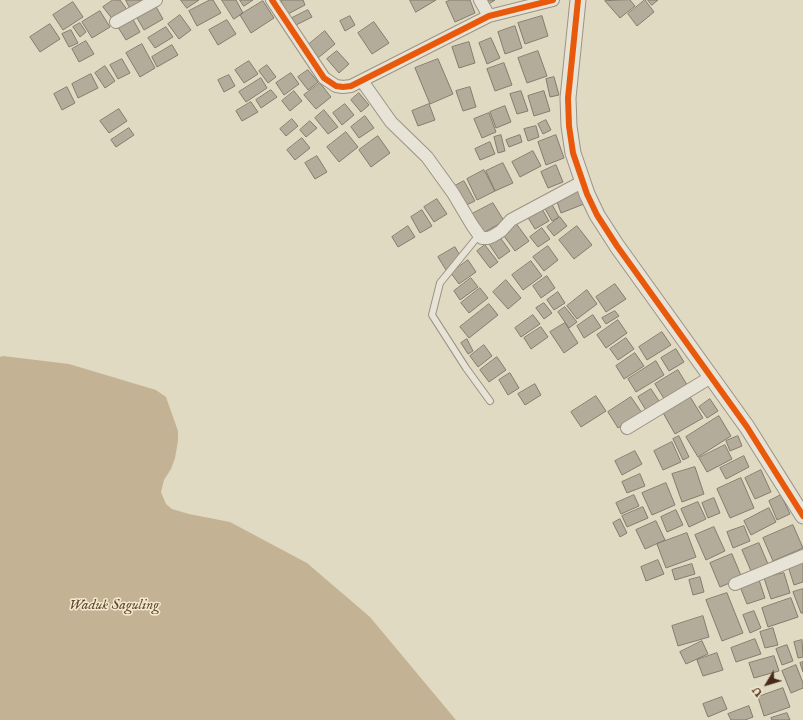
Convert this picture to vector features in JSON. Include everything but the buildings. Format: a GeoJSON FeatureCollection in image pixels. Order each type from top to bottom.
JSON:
{"type":"FeatureCollection","features":[{"type":"Feature","properties":{"kind":"street"},"geometry":{"type":"LineString","coordinates":[[116,22],[156,0]]}},
{"type":"Feature","properties":{"kind":"street"},"geometry":{"type":"LineString","coordinates":[[272,0],[324,78],[336,86],[343,87],[351,86],[362,81],[489,16],[553,0]]}},
{"type":"Feature","properties":{"kind":"street"},"geometry":{"type":"LineString","coordinates":[[480,0],[489,16]]}},
{"type":"Feature","properties":{"kind":"street"},"geometry":{"type":"LineString","coordinates":[[578,0],[568,98],[569,126],[573,153],[586,194],[617,246],[747,427],[803,516]]}},
{"type":"Feature","properties":{"kind":"street"},"geometry":{"type":"LineString","coordinates":[[362,81],[391,122],[427,156],[482,238],[494,236],[511,220],[582,182]]}},
{"type":"Feature","properties":{"kind":"street"},"geometry":{"type":"LineString","coordinates":[[628,428],[711,378]]}},
{"type":"Feature","properties":{"kind":"street"},"geometry":{"type":"LineString","coordinates":[[735,584],[803,556]]}},
{"type":"Feature","properties":{"kind":"lane"},"geometry":{"type":"LineString","coordinates":[[479,235],[440,283],[432,315],[466,368],[490,401]]}},
{"type":"Feature","properties":{"kind":"water","name":"Waduk Saguling"},"geometry":{"type":"Polygon","coordinates":[[[3,356],[69,364],[156,390],[166,397],[178,431],[178,441],[175,458],[171,469],[164,480],[161,492],[166,504],[172,509],[189,514],[230,522],[307,563],[370,617],[456,720],[0,720],[0,357],[3,356]]]}},
{"type":"Feature","properties":{"kind":"cycle path"},"geometry":{"type":"LineString","coordinates":[[272,0],[324,78],[336,86],[343,87],[351,86],[489,16],[553,0]]}},
{"type":"Feature","properties":{"kind":"cycle path"},"geometry":{"type":"LineString","coordinates":[[578,0],[568,98],[569,126],[573,153],[587,194],[597,215],[617,246],[747,427],[803,516]]}}]}
